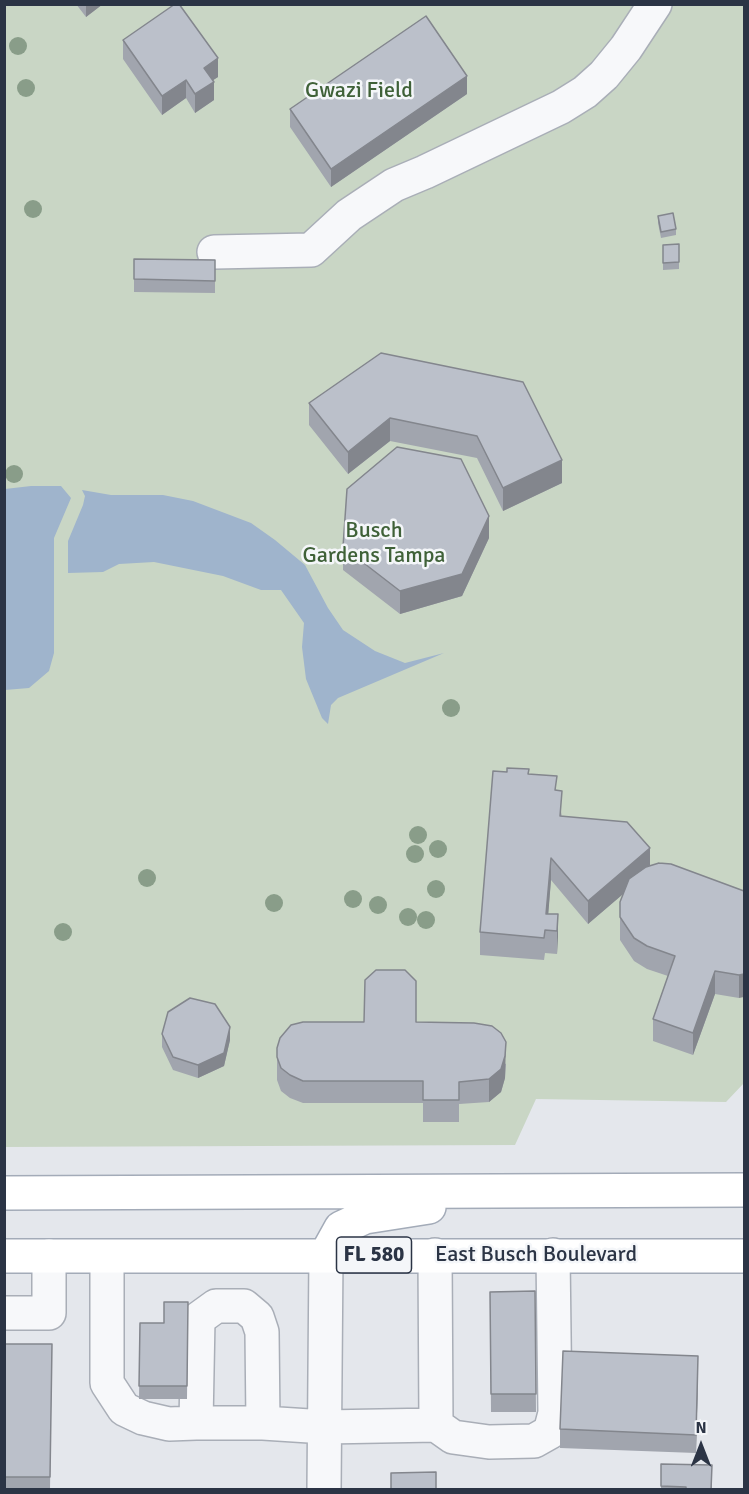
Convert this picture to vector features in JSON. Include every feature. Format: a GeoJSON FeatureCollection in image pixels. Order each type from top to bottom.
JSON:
{"type":"FeatureCollection","features":[{"type":"Feature","properties":{"kind":"main road"},"geometry":{"type":"LineString","coordinates":[[326,1255],[341,1228],[365,1217],[433,1206],[670,1190]]}},
{"type":"Feature","properties":{"kind":"main road"},"geometry":{"type":"LineString","coordinates":[[4,1193],[744,1190]]}},
{"type":"Feature","properties":{"kind":"main road","name":"East Busch Boulevard"},"geometry":{"type":"LineString","coordinates":[[4,1256],[744,1256]]}},
{"type":"Feature","properties":{"kind":"street"},"geometry":{"type":"LineString","coordinates":[[214,252],[311,250],[349,215],[394,185],[561,107],[585,92],[604,75],[626,48],[655,4]]}},
{"type":"Feature","properties":{"kind":"street"},"geometry":{"type":"LineString","coordinates":[[324,1490],[326,1255]]}},
{"type":"Feature","properties":{"kind":"street"},"geometry":{"type":"LineString","coordinates":[[435,1255],[436,1425]]}},
{"type":"Feature","properties":{"kind":"street"},"geometry":{"type":"LineString","coordinates":[[107,1257],[107,1383],[124,1409],[143,1418],[168,1424],[263,1423],[325,1428],[436,1425],[453,1437],[489,1442],[534,1441],[550,1432],[555,1413],[553,1255]]}},
{"type":"Feature","properties":{"kind":"street"},"geometry":{"type":"LineString","coordinates":[[4,1313],[49,1313],[49,1256]]}},
{"type":"Feature","properties":{"kind":"street"},"geometry":{"type":"LineString","coordinates":[[196,1423],[198,1319],[216,1306],[244,1306],[257,1317],[262,1332],[263,1423]]}},
{"type":"Feature","properties":{"kind":"green space","name":"Busch Gardens Tampa"},"geometry":{"type":"Polygon","coordinates":[[[4,5],[744,5],[744,1083],[726,1102],[536,1099],[515,1145],[5,1147],[4,5]]]}},
{"type":"Feature","properties":{"kind":"water"},"geometry":{"type":"Polygon","coordinates":[[[61,486],[71,498],[54,538],[54,653],[49,671],[29,688],[5,690],[5,489],[61,486]]]}},
{"type":"Feature","properties":{"kind":"water"},"geometry":{"type":"Polygon","coordinates":[[[82,490],[111,495],[163,495],[193,501],[251,523],[305,565],[328,608],[343,630],[375,651],[405,663],[444,653],[338,698],[331,705],[328,724],[322,718],[306,679],[302,647],[304,623],[281,590],[261,590],[223,576],[154,562],[119,564],[103,572],[68,573],[68,541],[83,505],[85,496],[82,490]]]}},
{"type":"Feature","properties":{"kind":"building"},"geometry":{"type":"Polygon","coordinates":[[[175,4],[179,4],[218,58],[204,68],[214,82],[195,94],[186,80],[162,96],[123,40],[175,4]]]}},
{"type":"Feature","properties":{"kind":"building"},"geometry":{"type":"Polygon","coordinates":[[[426,16],[467,76],[331,169],[290,109],[426,16]]]}},
{"type":"Feature","properties":{"kind":"building"},"geometry":{"type":"Polygon","coordinates":[[[673,213],[676,229],[661,232],[658,216],[673,213]]]}},
{"type":"Feature","properties":{"kind":"building"},"geometry":{"type":"Polygon","coordinates":[[[679,244],[679,262],[663,263],[663,245],[679,244]]]}},
{"type":"Feature","properties":{"kind":"building"},"geometry":{"type":"Polygon","coordinates":[[[134,259],[215,260],[215,281],[134,279],[134,259]]]}},
{"type":"Feature","properties":{"kind":"building"},"geometry":{"type":"Polygon","coordinates":[[[381,353],[523,382],[562,460],[503,488],[477,436],[390,418],[348,452],[309,403],[381,353]]]}},
{"type":"Feature","properties":{"kind":"building"},"geometry":{"type":"Polygon","coordinates":[[[397,447],[461,459],[489,516],[462,574],[400,591],[343,547],[347,489],[397,447]]]}},
{"type":"Feature","properties":{"kind":"building"},"geometry":{"type":"Polygon","coordinates":[[[507,768],[529,769],[528,774],[557,776],[555,790],[562,791],[560,816],[627,822],[650,848],[588,901],[551,858],[546,914],[558,914],[557,931],[545,930],[544,938],[480,932],[493,771],[507,772],[507,768]]]}},
{"type":"Feature","properties":{"kind":"building"},"geometry":{"type":"Polygon","coordinates":[[[659,863],[671,864],[744,891],[744,974],[715,971],[693,1033],[653,1019],[675,956],[647,946],[634,938],[620,917],[620,902],[629,879],[646,867],[659,863]]]}},
{"type":"Feature","properties":{"kind":"building"},"geometry":{"type":"Polygon","coordinates":[[[376,970],[405,970],[416,981],[416,1022],[474,1023],[492,1026],[501,1033],[506,1042],[501,1069],[489,1079],[459,1082],[459,1100],[423,1100],[423,1081],[303,1081],[281,1068],[277,1048],[280,1038],[291,1025],[303,1022],[364,1022],[365,980],[376,970]]]}},
{"type":"Feature","properties":{"kind":"building"},"geometry":{"type":"Polygon","coordinates":[[[190,998],[215,1004],[230,1027],[224,1053],[198,1065],[173,1057],[162,1034],[168,1012],[190,998]]]}},
{"type":"Feature","properties":{"kind":"building"},"geometry":{"type":"Polygon","coordinates":[[[535,1291],[536,1394],[491,1394],[490,1292],[535,1291]]]}},
{"type":"Feature","properties":{"kind":"building"},"geometry":{"type":"Polygon","coordinates":[[[164,1302],[188,1302],[187,1386],[139,1386],[140,1323],[164,1323],[164,1302]]]}},
{"type":"Feature","properties":{"kind":"building"},"geometry":{"type":"Polygon","coordinates":[[[4,1344],[52,1344],[50,1477],[4,1477],[4,1344]]]}},
{"type":"Feature","properties":{"kind":"building"},"geometry":{"type":"Polygon","coordinates":[[[563,1351],[698,1356],[696,1435],[560,1429],[563,1351]]]}},
{"type":"Feature","properties":{"kind":"building"},"geometry":{"type":"Polygon","coordinates":[[[661,1464],[712,1465],[711,1490],[686,1490],[686,1487],[661,1486],[661,1464]]]}},
{"type":"Feature","properties":{"kind":"building"},"geometry":{"type":"Polygon","coordinates":[[[436,1472],[436,1490],[391,1490],[391,1473],[436,1472]]]}},
{"type":"Feature","properties":{"kind":"park label","name":"Gwazi Field"},"geometry":{"type":"Point","coordinates":[359,91]}}]}
